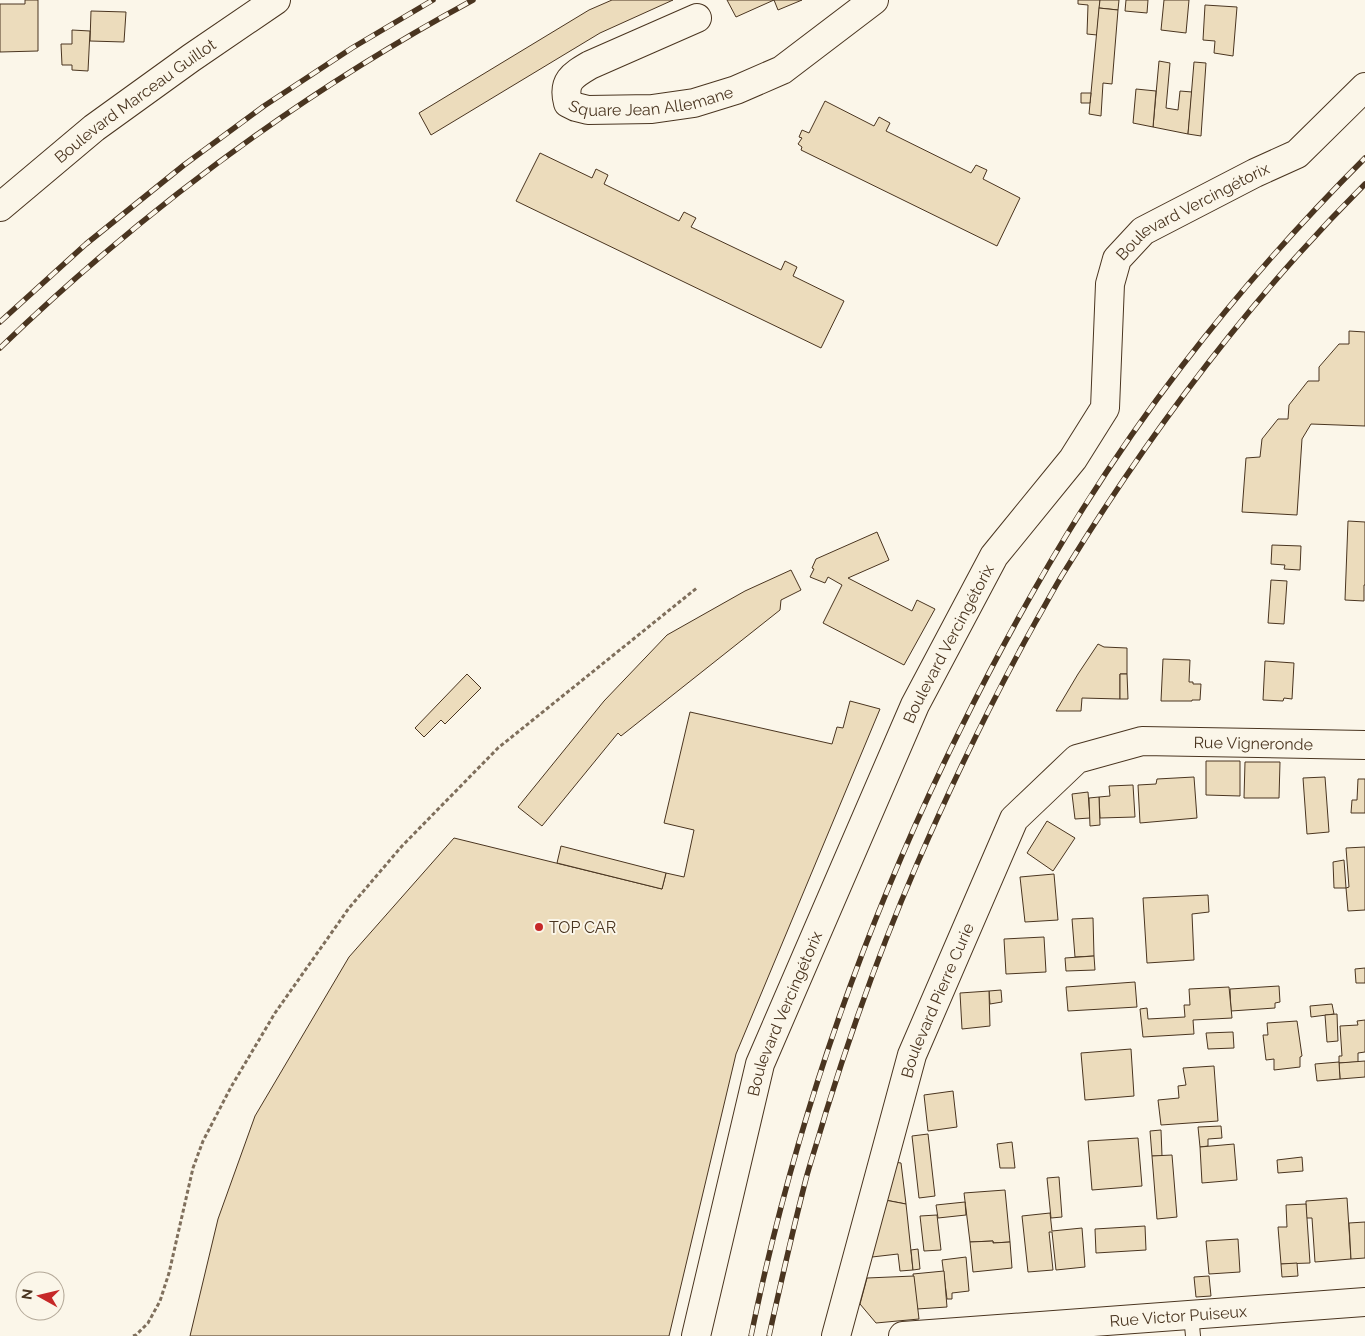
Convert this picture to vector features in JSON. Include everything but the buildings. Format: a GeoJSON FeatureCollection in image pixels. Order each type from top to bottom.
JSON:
{"type":"FeatureCollection","features":[{"type":"Feature","properties":{"kind":"street","name":"Boulevard Marceau Guillot"},"geometry":{"type":"LineString","coordinates":[[0,207],[94,128],[276,0]]}},
{"type":"Feature","properties":{"kind":"street","name":"Square Jean Allemane"},"geometry":{"type":"LineString","coordinates":[[696,18],[590,65],[576,74],[568,81],[566,94],[568,103],[588,110],[652,109],[694,103],[736,90],[782,70],[874,0]]}},
{"type":"Feature","properties":{"kind":"street","name":"Boulevard Vercingétorix"},"geometry":{"type":"LineString","coordinates":[[696,1336],[760,1064],[915,705],[994,556],[1073,459],[1105,408],[1110,284],[1118,259],[1143,231],[1297,154],[1365,86]]}},
{"type":"Feature","properties":{"kind":"street","name":"Rue Vigneronde"},"geometry":{"type":"LineString","coordinates":[[1142,741],[1365,745]]}},
{"type":"Feature","properties":{"kind":"street","name":"Boulevard Pierre Curie"},"geometry":{"type":"LineString","coordinates":[[836,1336],[912,1056],[1014,819],[1077,759],[1142,741]]}},
{"type":"Feature","properties":{"kind":"street","name":"Rue Victor Puiseux"},"geometry":{"type":"LineString","coordinates":[[903,1336],[1192,1326],[1365,1302]]}},
{"type":"Feature","properties":{"kind":"path"},"geometry":{"type":"LineString","coordinates":[[133,1336],[148,1323],[160,1301],[169,1273],[194,1168],[203,1141],[227,1094],[275,1013],[349,908],[402,846],[498,748],[698,587]]}},
{"type":"Feature","properties":{"kind":"railway"},"geometry":{"type":"LineString","coordinates":[[0,322],[86,244],[184,165],[264,106],[352,48],[433,0]]}},
{"type":"Feature","properties":{"kind":"railway"},"geometry":{"type":"LineString","coordinates":[[0,348],[109,249],[225,158],[346,74],[473,0]]}},
{"type":"Feature","properties":{"kind":"railway"},"geometry":{"type":"LineString","coordinates":[[751,1336],[788,1180],[836,1026],[893,876],[984,682],[1062,542],[1119,453],[1150,409],[1247,285],[1293,233],[1365,158]]}},
{"type":"Feature","properties":{"kind":"railway"},"geometry":{"type":"LineString","coordinates":[[769,1336],[807,1175],[868,987],[904,894],[931,833],[959,771],[1004,681],[1062,575],[1132,467],[1168,417],[1242,320],[1282,273],[1365,184]]}},
{"type":"Feature","properties":{"kind":"place","name":"TOP CAR"},"geometry":{"type":"Point","coordinates":[539,927]}}]}
